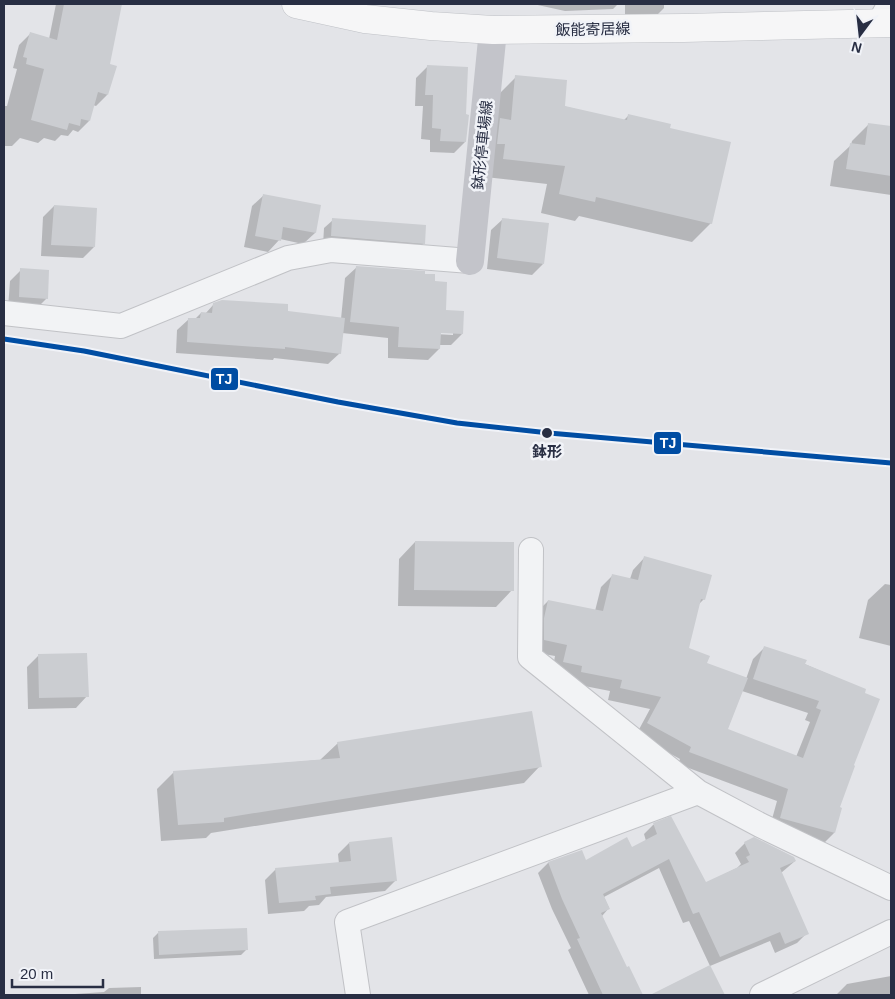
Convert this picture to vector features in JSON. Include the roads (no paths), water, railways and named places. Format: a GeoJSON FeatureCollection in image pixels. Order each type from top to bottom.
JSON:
{"type":"FeatureCollection","features":[{"type":"Feature","properties":{"kind":"main road","name":"飯能寄居線"},"geometry":{"type":"LineString","coordinates":[[296,4],[365,18],[431,26],[493,30],[694,28],[887,16]]}},
{"type":"Feature","properties":{"kind":"main road","name":"鉢形停車場線"},"geometry":{"type":"LineString","coordinates":[[470,261],[493,30]]}},
{"type":"Feature","properties":{"kind":"street"},"geometry":{"type":"LineString","coordinates":[[4,313],[121,326],[279,262],[296,256],[331,250],[470,261]]}},
{"type":"Feature","properties":{"kind":"street"},"geometry":{"type":"LineString","coordinates":[[530,550],[530,657],[698,792],[760,825],[891,888]]}},
{"type":"Feature","properties":{"kind":"street"},"geometry":{"type":"LineString","coordinates":[[358,995],[347,922],[698,792]]}},
{"type":"Feature","properties":{"kind":"street"},"geometry":{"type":"LineString","coordinates":[[762,995],[891,932]]}},
{"type":"Feature","properties":{"kind":"place","name":"鉢形"},"geometry":{"type":"Point","coordinates":[547,433]}}]}
